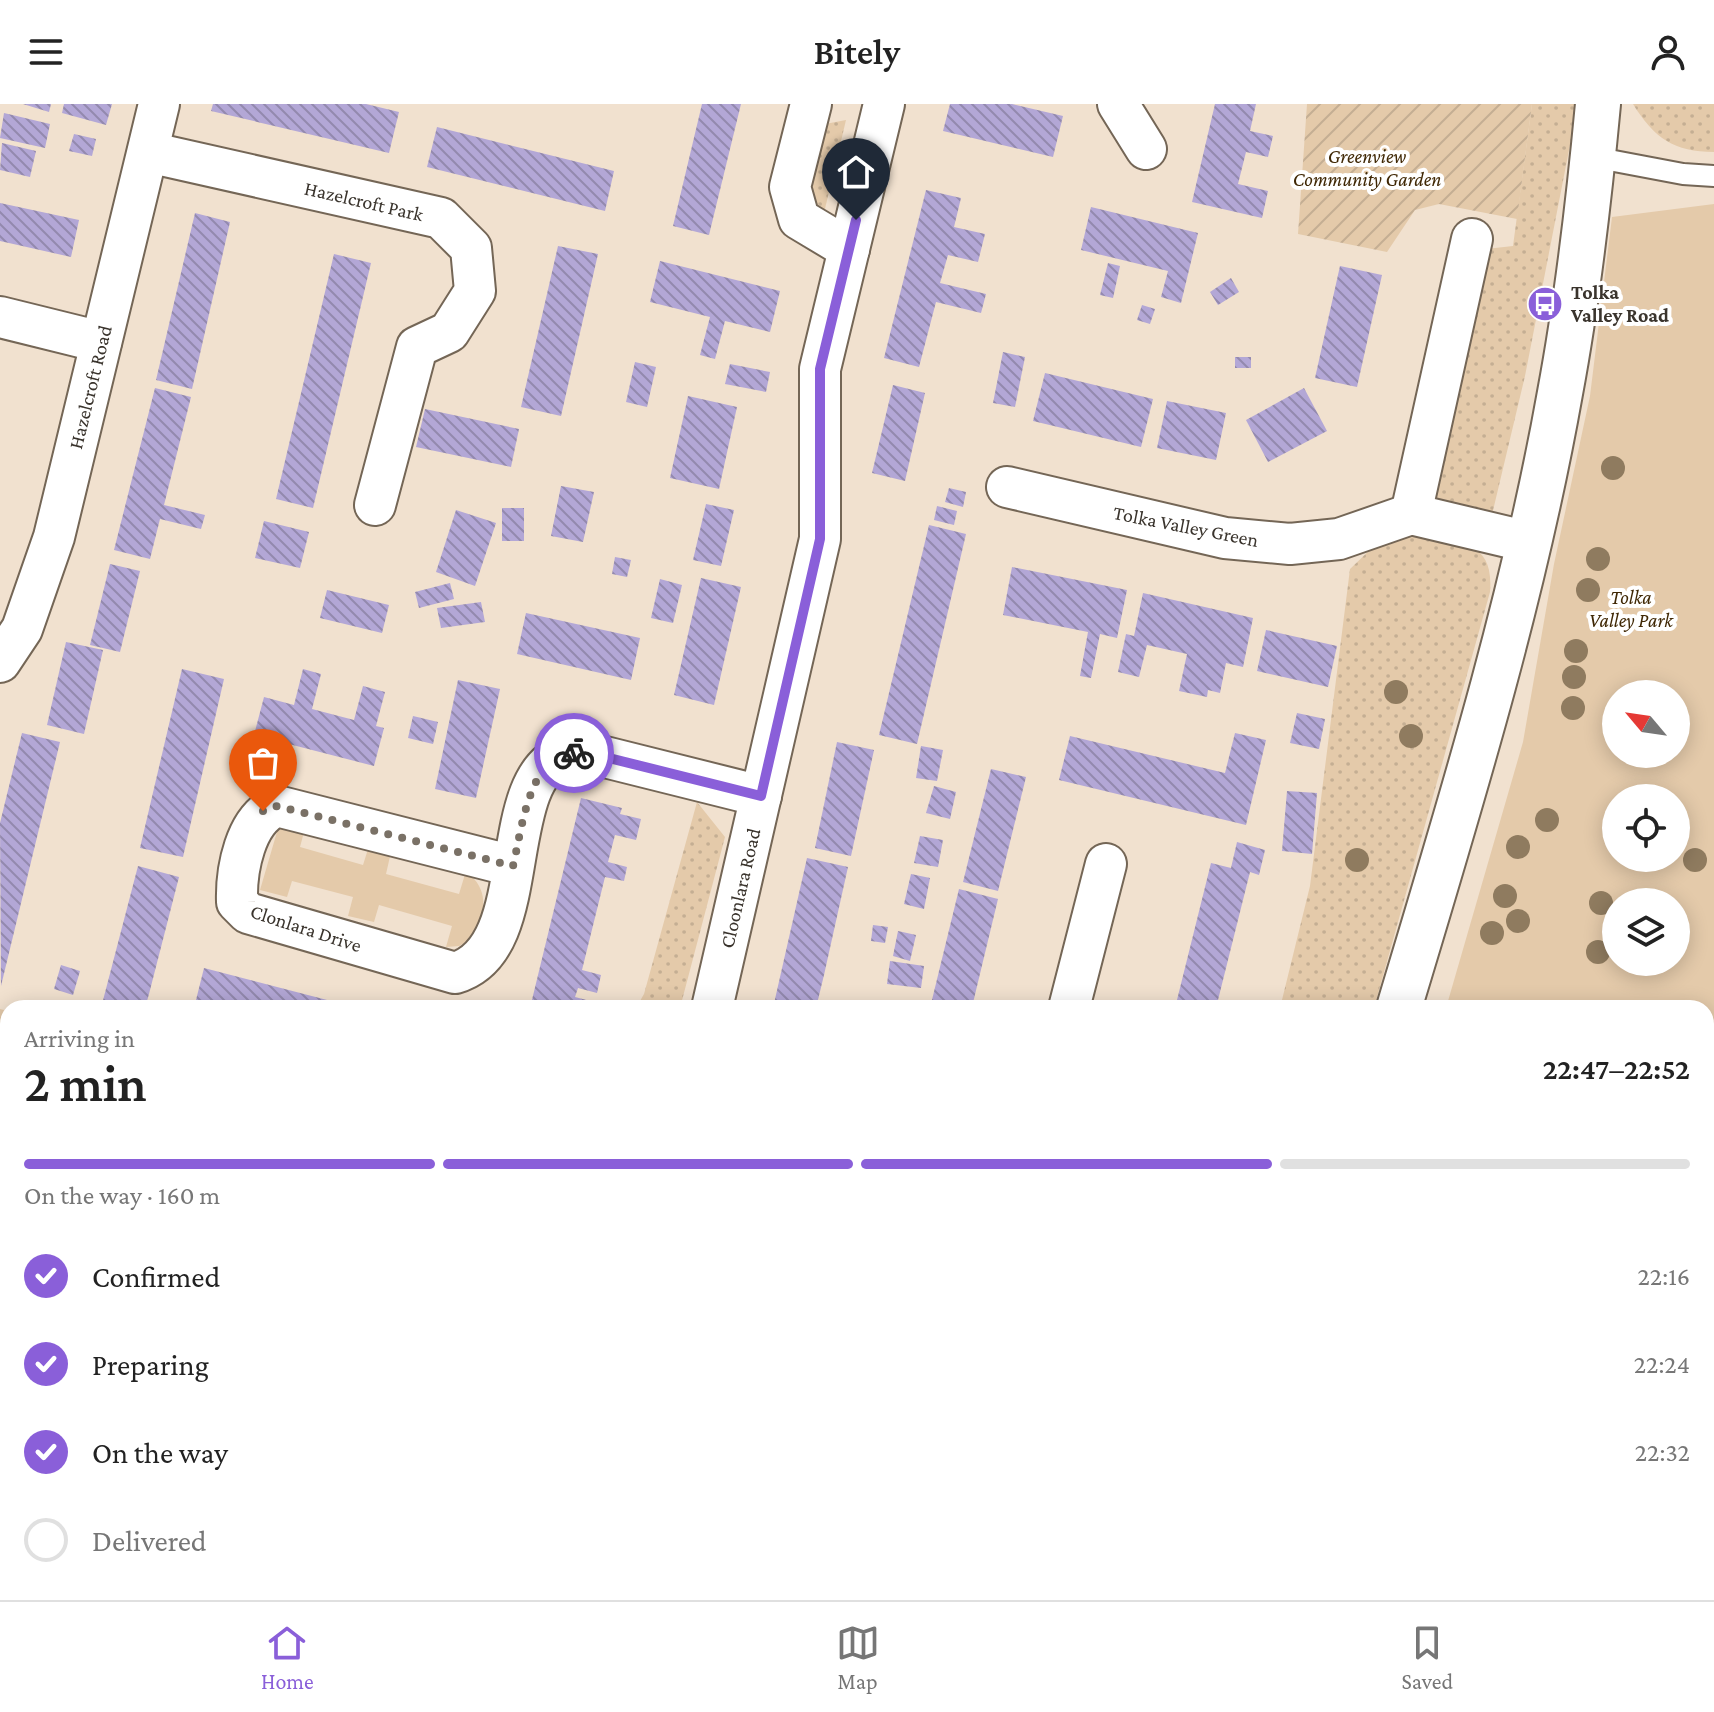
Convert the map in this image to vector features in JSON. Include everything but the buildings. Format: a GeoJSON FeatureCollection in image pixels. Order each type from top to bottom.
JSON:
{"type":"FeatureCollection","features":[{"type":"Feature","properties":{"kind":"main road"},"geometry":{"type":"LineString","coordinates":[[1401,1000],[1481,729],[1529,542],[1560,393],[1598,104]]}},
{"type":"Feature","properties":{"kind":"street","name":"Hazelcroft Road"},"geometry":{"type":"LineString","coordinates":[[0,662],[22,629],[54,537],[159,104]]}},
{"type":"Feature","properties":{"kind":"street"},"geometry":{"type":"LineString","coordinates":[[811,104],[790,187],[799,219],[849,249]]}},
{"type":"Feature","properties":{"kind":"street","name":"Cloonlara Road"},"geometry":{"type":"LineString","coordinates":[[714,1000],[820,539],[820,369],[884,104]]}},
{"type":"Feature","properties":{"kind":"street"},"geometry":{"type":"LineString","coordinates":[[1118,104],[1146,149]]}},
{"type":"Feature","properties":{"kind":"street","name":"Hazelcroft Park"},"geometry":{"type":"LineString","coordinates":[[148,152],[441,218],[471,248],[475,291],[449,332],[417,347],[375,505]]}},
{"type":"Feature","properties":{"kind":"street"},"geometry":{"type":"LineString","coordinates":[[1472,239],[1411,514],[1529,542]]}},
{"type":"Feature","properties":{"kind":"street"},"geometry":{"type":"LineString","coordinates":[[0,317],[101,342]]}},
{"type":"Feature","properties":{"kind":"street","name":"Tolka Valley Green"},"geometry":{"type":"LineString","coordinates":[[1007,487],[1225,538],[1290,544],[1339,539],[1411,514]]}},
{"type":"Feature","properties":{"kind":"street","name":"Clonlara Drive"},"geometry":{"type":"LineString","coordinates":[[513,866],[277,806],[263,811],[252,826],[236,886],[237,902],[248,913],[455,973],[470,969],[484,958],[498,932],[536,779],[549,764],[566,753],[589,753],[761,796]]}},
{"type":"Feature","properties":{"kind":"street"},"geometry":{"type":"LineString","coordinates":[[1071,1000],[1106,864]]}},
{"type":"Feature","properties":{"kind":"lane"},"geometry":{"type":"LineString","coordinates":[[1593,157],[1683,174],[1714,176]]}},
{"type":"Feature","properties":{"kind":"green space","name":"Greenview Community Garden"},"geometry":{"type":"Polygon","coordinates":[[[1307,104],[1532,104],[1517,219],[1439,204],[1415,210],[1387,252],[1298,234],[1307,104]]]}},
{"type":"Feature","properties":{"kind":"green space"},"geometry":{"type":"Polygon","coordinates":[[[1532,104],[1578,104],[1525,376],[1491,519],[1426,503],[1486,249],[1513,246],[1532,104]]]}},
{"type":"Feature","properties":{"kind":"green space"},"geometry":{"type":"Polygon","coordinates":[[[1633,104],[1714,104],[1714,152],[1687,149],[1666,141],[1649,126],[1633,104]]]}},
{"type":"Feature","properties":{"kind":"green space"},"geometry":{"type":"Polygon","coordinates":[[[846,120],[824,213],[809,208],[805,177],[825,124],[846,120]]]}},
{"type":"Feature","properties":{"kind":"green space","name":"Tolka Valley Park"},"geometry":{"type":"Polygon","coordinates":[[[1714,204],[1714,1000],[1448,1000],[1523,742],[1554,564],[1590,396],[1612,217],[1714,204]]]}},
{"type":"Feature","properties":{"kind":"green space"},"geometry":{"type":"Polygon","coordinates":[[[1425,532],[1464,543],[1482,555],[1487,564],[1490,592],[1376,1000],[1282,1000],[1310,886],[1350,569],[1375,545],[1425,532]]]}},
{"type":"Feature","properties":{"kind":"green space"},"geometry":{"type":"Polygon","coordinates":[[[697,802],[725,837],[682,1000],[641,1000],[697,802]]]}},
{"type":"Feature","properties":{"kind":"green space"},"geometry":{"type":"Polygon","coordinates":[[[279,825],[304,832],[300,847],[363,865],[369,846],[391,852],[386,874],[459,894],[466,871],[482,893],[483,909],[475,937],[459,946],[446,947],[452,926],[379,905],[374,922],[348,916],[353,897],[292,881],[287,897],[260,890],[279,825]]]}},
{"type":"Feature","properties":{"kind":"way so far"},"geometry":{"type":"LineString","coordinates":[[263,811],[277,806],[513,866],[536,779],[549,764],[566,753],[574,753]]}},
{"type":"Feature","properties":{"kind":"place","name":"Tolka Valley Road"},"geometry":{"type":"Point","coordinates":[1545,304]}},
{"type":"Feature","properties":{"kind":"route"},"geometry":{"type":"LineString","coordinates":[[574,753],[589,753],[761,796],[793,668],[820,539],[820,369],[856,220]]}}]}
